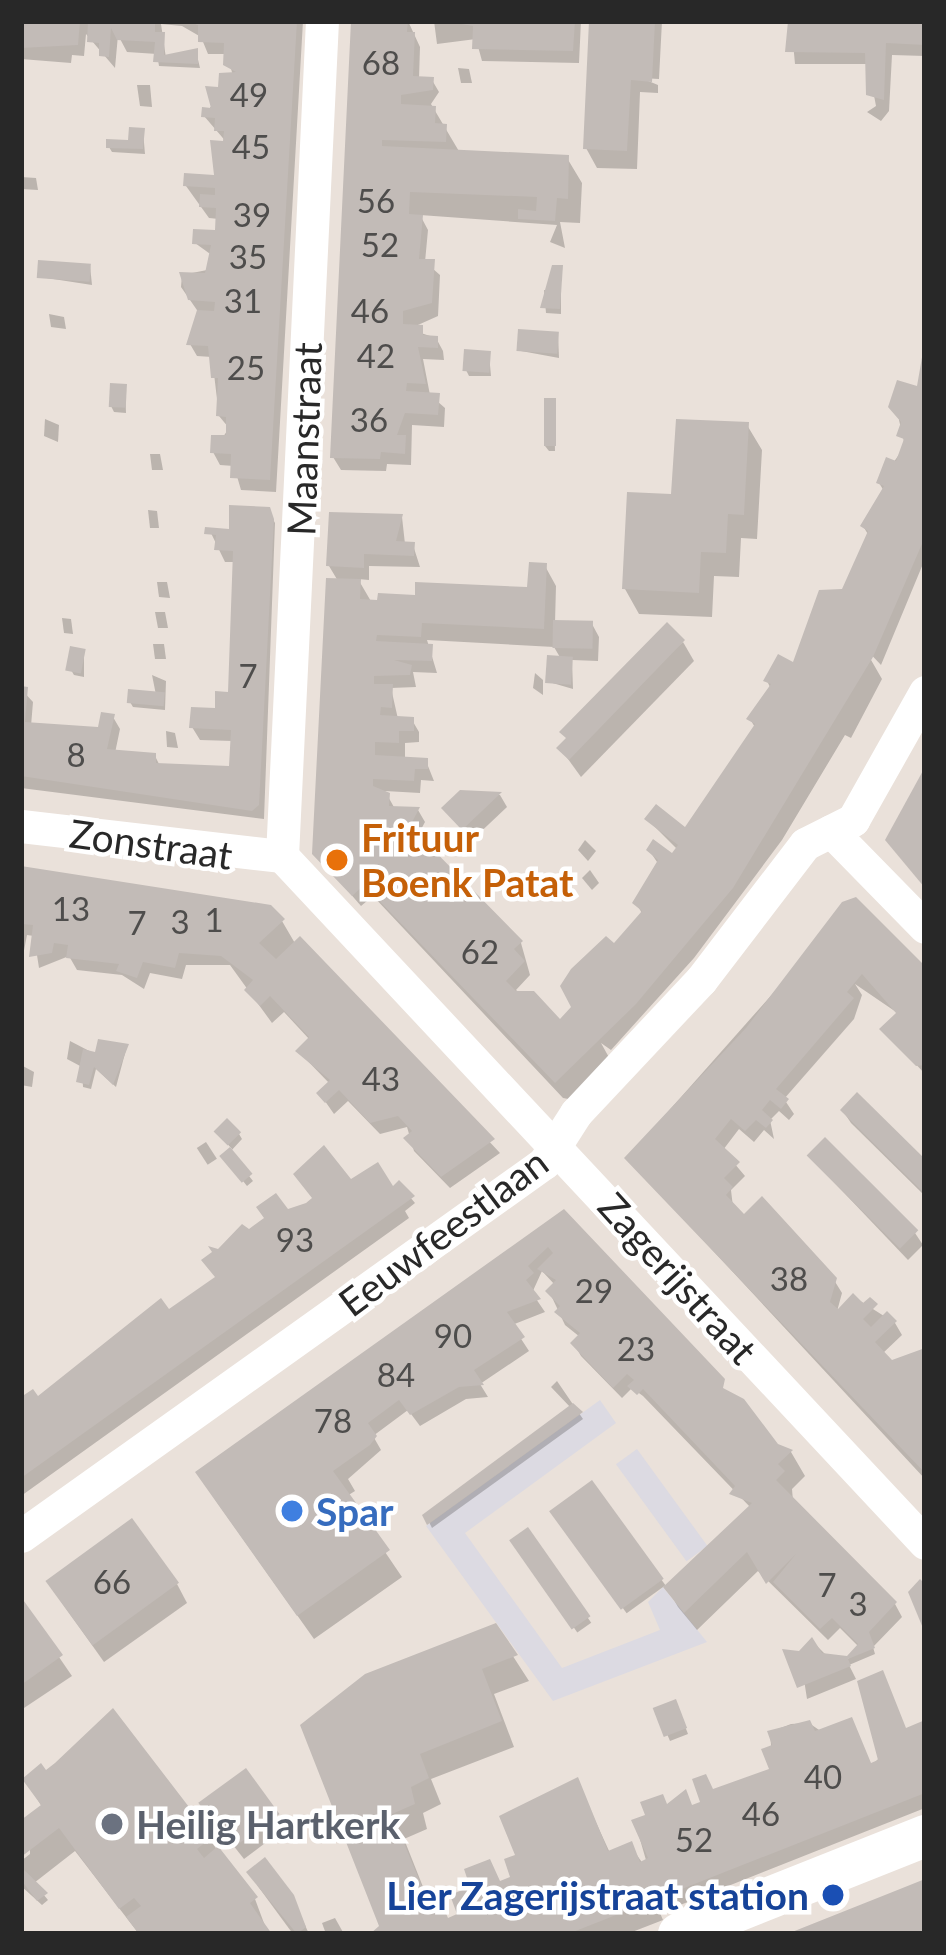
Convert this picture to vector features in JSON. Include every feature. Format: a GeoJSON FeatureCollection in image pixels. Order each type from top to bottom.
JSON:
{"type":"FeatureCollection","features":[{"type":"Feature","properties":{"kind":"street","name":"Maanstraat"},"geometry":{"type":"LineString","coordinates":[[282,856],[322,21]]}},
{"type":"Feature","properties":{"kind":"street","name":"Eeuwfeestlaan"},"geometry":{"type":"LineString","coordinates":[[21,1536],[512,1187],[557,1146],[577,1113],[701,980],[805,844],[853,820],[925,692]]}},
{"type":"Feature","properties":{"kind":"street","name":"Zonstraat"},"geometry":{"type":"LineString","coordinates":[[21,826],[282,856]]}},
{"type":"Feature","properties":{"kind":"street"},"geometry":{"type":"LineString","coordinates":[[831,831],[925,928]]}},
{"type":"Feature","properties":{"kind":"street","name":"Zagerijstraat"},"geometry":{"type":"LineString","coordinates":[[282,856],[925,1543]]}},
{"type":"Feature","properties":{"kind":"street"},"geometry":{"type":"LineString","coordinates":[[679,1934],[925,1836]]}},
{"type":"Feature","properties":{"kind":"shaded area"},"geometry":{"type":"Polygon","coordinates":[[[600,1400],[616,1423],[465,1533],[562,1668],[660,1630],[648,1602],[663,1587],[707,1642],[553,1701],[426,1526],[600,1400]]]}},
{"type":"Feature","properties":{"kind":"shaded area"},"geometry":{"type":"Polygon","coordinates":[[[637,1449],[708,1546],[686,1561],[616,1464],[637,1449]]]}},
{"type":"Feature","properties":{"kind":"building"},"geometry":{"type":"Polygon","coordinates":[[[21,21],[80,21],[78,45],[21,48],[21,21]]]}},
{"type":"Feature","properties":{"kind":"building"},"geometry":{"type":"Polygon","coordinates":[[[88,21],[155,21],[155,32],[165,32],[164,55],[198,48],[198,64],[153,62],[155,42],[117,40],[111,28],[109,57],[99,56],[99,43],[87,42],[88,21]]]}},
{"type":"Feature","properties":{"kind":"building"},"geometry":{"type":"Polygon","coordinates":[[[186,21],[297,21],[270,480],[230,478],[231,454],[210,453],[211,435],[226,435],[226,417],[216,416],[218,378],[211,378],[208,346],[186,345],[197,310],[214,311],[215,302],[188,300],[179,272],[205,273],[211,245],[192,244],[193,229],[215,230],[216,208],[199,207],[200,194],[215,195],[215,188],[183,186],[184,173],[214,175],[210,140],[223,141],[224,131],[214,131],[215,118],[201,117],[202,107],[211,108],[205,86],[218,87],[219,73],[236,72],[223,65],[224,43],[198,42],[198,25],[186,21]]]}},
{"type":"Feature","properties":{"kind":"building"},"geometry":{"type":"Polygon","coordinates":[[[351,21],[408,21],[407,32],[415,32],[413,76],[434,77],[433,90],[401,95],[401,104],[436,106],[435,123],[447,124],[446,142],[382,140],[382,146],[569,155],[568,199],[557,198],[555,221],[518,219],[518,209],[536,211],[537,197],[410,192],[409,214],[423,215],[419,259],[435,259],[432,303],[403,311],[403,324],[423,325],[423,335],[438,336],[438,348],[418,347],[426,384],[407,383],[406,391],[440,393],[438,415],[405,413],[397,435],[406,435],[405,454],[381,452],[380,459],[330,458],[351,21]]]}},
{"type":"Feature","properties":{"kind":"building"},"geometry":{"type":"Polygon","coordinates":[[[444,21],[575,21],[573,51],[472,49],[473,26],[444,21]]]}},
{"type":"Feature","properties":{"kind":"building"},"geometry":{"type":"Polygon","coordinates":[[[589,21],[655,21],[652,82],[631,80],[627,151],[583,149],[589,21]]]}},
{"type":"Feature","properties":{"kind":"building"},"geometry":{"type":"Polygon","coordinates":[[[788,21],[925,21],[925,45],[886,43],[884,100],[866,95],[865,53],[785,52],[788,21]]]}},
{"type":"Feature","properties":{"kind":"building"},"geometry":{"type":"Polygon","coordinates":[[[129,127],[145,128],[143,149],[106,148],[106,139],[128,140],[129,127]]]}},
{"type":"Feature","properties":{"kind":"building"},"geometry":{"type":"Polygon","coordinates":[[[38,260],[91,264],[90,282],[37,278],[38,260]]]}},
{"type":"Feature","properties":{"kind":"building"},"geometry":{"type":"Polygon","coordinates":[[[552,265],[563,265],[560,309],[540,308],[552,265]]]}},
{"type":"Feature","properties":{"kind":"building"},"geometry":{"type":"Polygon","coordinates":[[[518,329],[559,332],[557,354],[516,351],[518,329]]]}},
{"type":"Feature","properties":{"kind":"building"},"geometry":{"type":"Polygon","coordinates":[[[925,340],[925,537],[873,657],[733,888],[636,1004],[555,1083],[364,885],[352,896],[312,854],[326,578],[361,579],[360,599],[377,600],[378,593],[415,595],[415,582],[527,587],[529,562],[547,563],[544,629],[422,623],[421,637],[377,635],[376,641],[433,644],[432,661],[394,660],[412,665],[410,675],[374,676],[374,684],[393,684],[392,708],[381,707],[380,715],[414,717],[414,731],[399,731],[399,743],[375,742],[375,755],[428,758],[428,769],[415,769],[414,781],[373,779],[373,786],[390,793],[389,806],[420,807],[410,826],[523,941],[514,949],[525,961],[506,981],[516,991],[534,991],[560,1019],[571,1007],[560,986],[571,969],[606,936],[614,943],[642,911],[632,903],[658,860],[646,850],[653,839],[672,853],[678,845],[644,819],[656,804],[685,827],[755,724],[746,719],[771,684],[763,681],[778,654],[793,662],[819,590],[842,589],[868,531],[860,526],[884,486],[876,483],[886,457],[896,461],[904,439],[896,436],[901,422],[888,407],[897,380],[917,386],[925,340]]]}},
{"type":"Feature","properties":{"kind":"building"},"geometry":{"type":"Polygon","coordinates":[[[464,349],[491,351],[489,373],[462,371],[464,349]]]}},
{"type":"Feature","properties":{"kind":"building"},"geometry":{"type":"Polygon","coordinates":[[[110,383],[127,384],[126,408],[109,407],[110,383]]]}},
{"type":"Feature","properties":{"kind":"building"},"geometry":{"type":"Polygon","coordinates":[[[544,398],[556,398],[556,446],[544,446],[544,398]]]}},
{"type":"Feature","properties":{"kind":"building"},"geometry":{"type":"Polygon","coordinates":[[[676,419],[749,422],[744,515],[728,514],[726,553],[701,552],[699,593],[622,589],[627,492],[671,494],[676,419]]]}},
{"type":"Feature","properties":{"kind":"building"},"geometry":{"type":"Polygon","coordinates":[[[229,505],[270,507],[274,519],[259,805],[252,811],[21,776],[21,686],[28,687],[25,722],[98,727],[101,712],[115,714],[107,749],[156,753],[156,763],[229,766],[231,730],[189,728],[191,707],[215,708],[215,691],[228,692],[233,551],[214,550],[216,535],[204,534],[205,527],[229,529],[229,505]]]}},
{"type":"Feature","properties":{"kind":"building"},"geometry":{"type":"Polygon","coordinates":[[[329,512],[403,514],[396,541],[415,542],[414,556],[364,554],[364,568],[326,566],[329,512]]]}},
{"type":"Feature","properties":{"kind":"building"},"geometry":{"type":"Polygon","coordinates":[[[553,620],[593,621],[593,649],[553,648],[553,620]]]}},
{"type":"Feature","properties":{"kind":"building"},"geometry":{"type":"Polygon","coordinates":[[[667,622],[685,640],[569,760],[556,748],[566,738],[559,732],[667,622]]]}},
{"type":"Feature","properties":{"kind":"building"},"geometry":{"type":"Polygon","coordinates":[[[70,646],[86,649],[81,674],[65,671],[70,646]]]}},
{"type":"Feature","properties":{"kind":"building"},"geometry":{"type":"Polygon","coordinates":[[[547,655],[573,657],[571,685],[545,683],[547,655]]]}},
{"type":"Feature","properties":{"kind":"building"},"geometry":{"type":"Polygon","coordinates":[[[128,689],[165,692],[164,706],[127,703],[128,689]]]}},
{"type":"Feature","properties":{"kind":"building"},"geometry":{"type":"Polygon","coordinates":[[[925,767],[925,888],[885,840],[925,767]]]}},
{"type":"Feature","properties":{"kind":"building"},"geometry":{"type":"Polygon","coordinates":[[[460,790],[502,792],[462,830],[441,808],[460,790]]]}},
{"type":"Feature","properties":{"kind":"building"},"geometry":{"type":"Polygon","coordinates":[[[21,866],[271,905],[285,919],[259,943],[276,959],[300,936],[495,1139],[441,1177],[403,1138],[412,1131],[398,1116],[370,1123],[339,1090],[325,1103],[316,1093],[330,1080],[295,1051],[309,1037],[270,996],[260,1006],[244,990],[253,980],[221,956],[179,953],[175,968],[143,962],[137,978],[116,971],[119,964],[66,958],[68,945],[54,943],[52,953],[29,957],[33,925],[21,924],[21,866]]]}},
{"type":"Feature","properties":{"kind":"building"},"geometry":{"type":"Polygon","coordinates":[[[856,897],[925,966],[925,1065],[916,1066],[879,1029],[896,1013],[862,974],[847,992],[854,998],[776,1089],[789,1099],[781,1109],[770,1100],[762,1110],[773,1120],[766,1128],[756,1120],[745,1131],[731,1119],[715,1139],[740,1162],[724,1178],[733,1187],[726,1195],[744,1214],[762,1196],[837,1278],[830,1302],[838,1309],[853,1293],[863,1303],[870,1297],[878,1304],[863,1319],[871,1327],[887,1311],[897,1321],[875,1342],[892,1360],[925,1348],[925,1473],[624,1158],[746,1028],[842,902],[856,897]]]}},
{"type":"Feature","properties":{"kind":"building"},"geometry":{"type":"Polygon","coordinates":[[[98,1039],[129,1044],[113,1085],[94,1067],[89,1085],[76,1082],[83,1049],[95,1052],[98,1039]]]}},
{"type":"Feature","properties":{"kind":"building"},"geometry":{"type":"Polygon","coordinates":[[[857,1092],[925,1159],[925,1194],[840,1110],[857,1092]]]}},
{"type":"Feature","properties":{"kind":"building"},"geometry":{"type":"Polygon","coordinates":[[[227,1118],[241,1132],[228,1146],[214,1131],[227,1118]]]}},
{"type":"Feature","properties":{"kind":"building"},"geometry":{"type":"Polygon","coordinates":[[[825,1137],[918,1230],[900,1249],[807,1155],[825,1137]]]}},
{"type":"Feature","properties":{"kind":"building"},"geometry":{"type":"Polygon","coordinates":[[[324,1145],[351,1179],[378,1162],[393,1186],[399,1180],[415,1196],[21,1478],[21,1397],[33,1389],[38,1396],[161,1298],[169,1309],[215,1277],[201,1260],[212,1252],[208,1246],[218,1249],[242,1224],[249,1229],[264,1218],[256,1207],[276,1193],[288,1209],[306,1203],[312,1198],[293,1174],[324,1145]]]}},
{"type":"Feature","properties":{"kind":"building"},"geometry":{"type":"Polygon","coordinates":[[[230,1147],[252,1174],[242,1183],[219,1156],[230,1147]]]}},
{"type":"Feature","properties":{"kind":"building"},"geometry":{"type":"Polygon","coordinates":[[[564,1209],[725,1379],[723,1388],[744,1399],[778,1444],[793,1450],[778,1464],[785,1471],[776,1480],[897,1602],[869,1632],[875,1648],[848,1659],[851,1666],[797,1688],[782,1649],[799,1651],[812,1637],[822,1653],[847,1656],[858,1644],[832,1618],[820,1629],[773,1582],[796,1554],[766,1584],[747,1552],[684,1613],[663,1587],[752,1503],[729,1494],[735,1486],[643,1389],[637,1395],[627,1386],[634,1380],[627,1374],[613,1388],[570,1343],[580,1333],[554,1312],[560,1306],[545,1291],[556,1280],[537,1269],[553,1253],[548,1247],[528,1266],[534,1273],[526,1280],[541,1299],[507,1312],[525,1337],[474,1370],[484,1385],[459,1387],[410,1415],[399,1400],[368,1423],[377,1436],[370,1445],[333,1471],[390,1550],[297,1616],[195,1472],[564,1209]]]}},
{"type":"Feature","properties":{"kind":"building"},"geometry":{"type":"Polygon","coordinates":[[[573,1403],[583,1412],[427,1525],[422,1515],[573,1403]]]}},
{"type":"Feature","properties":{"kind":"building"},"geometry":{"type":"Polygon","coordinates":[[[592,1480],[664,1579],[621,1610],[549,1511],[592,1480]]]}},
{"type":"Feature","properties":{"kind":"building"},"geometry":{"type":"Polygon","coordinates":[[[132,1518],[179,1583],[92,1646],[45,1581],[132,1518]]]}},
{"type":"Feature","properties":{"kind":"building"},"geometry":{"type":"Polygon","coordinates":[[[528,1527],[591,1616],[572,1629],[509,1540],[528,1527]]]}},
{"type":"Feature","properties":{"kind":"building"},"geometry":{"type":"Polygon","coordinates":[[[920,1579],[925,1584],[925,1633],[908,1592],[920,1579]]]}},
{"type":"Feature","properties":{"kind":"building"},"geometry":{"type":"Polygon","coordinates":[[[21,1597],[63,1655],[21,1685],[21,1597]]]}},
{"type":"Feature","properties":{"kind":"building"},"geometry":{"type":"Polygon","coordinates":[[[496,1623],[518,1655],[482,1669],[502,1721],[420,1754],[429,1778],[411,1787],[415,1804],[392,1814],[425,1894],[436,1891],[448,1918],[457,1914],[450,1895],[470,1887],[464,1869],[490,1859],[500,1881],[510,1877],[504,1859],[515,1855],[499,1816],[578,1777],[608,1851],[632,1841],[640,1862],[648,1858],[631,1820],[645,1815],[640,1802],[663,1794],[667,1804],[686,1789],[692,1805],[700,1802],[692,1779],[706,1774],[713,1789],[769,1769],[761,1749],[772,1745],[767,1731],[810,1720],[815,1731],[852,1717],[871,1763],[878,1760],[857,1681],[883,1670],[906,1728],[925,1720],[925,1793],[568,1934],[370,1934],[379,1926],[300,1725],[365,1674],[496,1623]]]}},
{"type":"Feature","properties":{"kind":"building"},"geometry":{"type":"Polygon","coordinates":[[[676,1699],[687,1728],[664,1737],[653,1708],[676,1699]]]}},
{"type":"Feature","properties":{"kind":"building","name":"Heilig Hartkerk"},"geometry":{"type":"Polygon","coordinates":[[[113,1708],[212,1837],[197,1849],[204,1858],[218,1846],[258,1897],[250,1903],[272,1934],[139,1934],[126,1917],[141,1906],[134,1898],[119,1909],[59,1828],[21,1857],[21,1820],[41,1805],[22,1779],[41,1763],[46,1770],[55,1763],[113,1708]]]}},
{"type":"Feature","properties":{"kind":"building"},"geometry":{"type":"Polygon","coordinates":[[[246,1768],[280,1814],[232,1849],[198,1803],[246,1768]]]}},
{"type":"Feature","properties":{"kind":"building"},"geometry":{"type":"Polygon","coordinates":[[[265,1857],[294,1895],[306,1927],[297,1934],[246,1872],[265,1857]]]}},
{"type":"Feature","properties":{"kind":"building"},"geometry":{"type":"Polygon","coordinates":[[[21,1867],[48,1893],[37,1901],[21,1880],[21,1867]]]}},
{"type":"Feature","properties":{"kind":"building"},"geometry":{"type":"Polygon","coordinates":[[[925,1879],[925,1934],[787,1934],[890,1893],[925,1879]]]}},
{"type":"Feature","properties":{"kind":"place","name":"Frituur Boenk Patat"},"geometry":{"type":"Point","coordinates":[337,860]}},
{"type":"Feature","properties":{"kind":"place","name":"Spar"},"geometry":{"type":"Point","coordinates":[292,1511]}},
{"type":"Feature","properties":{"kind":"place","name":"Heilig Hartkerk"},"geometry":{"type":"Point","coordinates":[112,1824]}},
{"type":"Feature","properties":{"kind":"place","name":"Lier Zagerijstraat station"},"geometry":{"type":"Point","coordinates":[833,1895]}}]}
